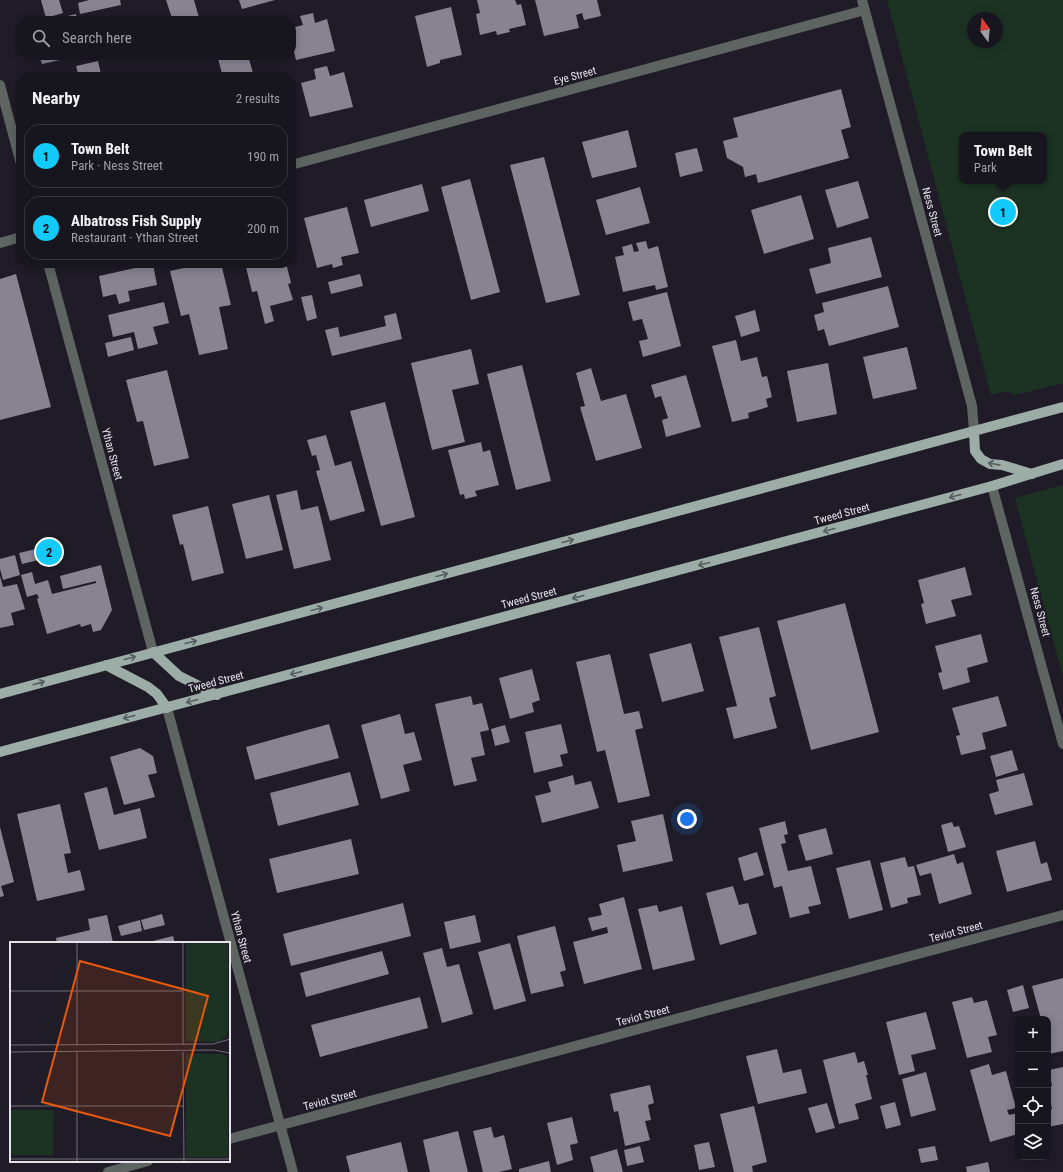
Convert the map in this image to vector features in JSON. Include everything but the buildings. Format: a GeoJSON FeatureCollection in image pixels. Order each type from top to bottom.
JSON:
{"type":"FeatureCollection","features":[{"type":"Feature","properties":{"kind":"main road"},"geometry":{"type":"LineString","coordinates":[[0,694],[106,664],[1063,407]]}},
{"type":"Feature","properties":{"kind":"main road"},"geometry":{"type":"LineString","coordinates":[[974,431],[975,451],[981,459],[990,464],[1002,465],[1032,474]]}},
{"type":"Feature","properties":{"kind":"main road","name":"Tweed Street"},"geometry":{"type":"LineString","coordinates":[[0,752],[992,486],[1063,464]]}},
{"type":"Feature","properties":{"kind":"main road"},"geometry":{"type":"LineString","coordinates":[[154,652],[179,676],[217,695]]}},
{"type":"Feature","properties":{"kind":"main road"},"geometry":{"type":"LineString","coordinates":[[106,664],[148,687],[157,694],[166,708]]}},
{"type":"Feature","properties":{"kind":"street","name":"Ness Street"},"geometry":{"type":"LineString","coordinates":[[862,0],[972,406],[974,431]]}},
{"type":"Feature","properties":{"kind":"street","name":"Eye Street"},"geometry":{"type":"LineString","coordinates":[[296,164],[865,10]]}},
{"type":"Feature","properties":{"kind":"street"},"geometry":{"type":"LineString","coordinates":[[0,85],[16,145]]}},
{"type":"Feature","properties":{"kind":"street"},"geometry":{"type":"LineString","coordinates":[[0,243],[16,238]]}},
{"type":"Feature","properties":{"kind":"street","name":"Ythan Street"},"geometry":{"type":"LineString","coordinates":[[49,268],[154,652]]}},
{"type":"Feature","properties":{"kind":"street","name":"Ness Street"},"geometry":{"type":"LineString","coordinates":[[992,486],[1063,744]]}},
{"type":"Feature","properties":{"kind":"street","name":"Ythan Street"},"geometry":{"type":"LineString","coordinates":[[166,708],[230,942]]}},
{"type":"Feature","properties":{"kind":"street","name":"Teviot Street"},"geometry":{"type":"LineString","coordinates":[[230,1139],[1063,915]]}},
{"type":"Feature","properties":{"kind":"street","name":"Ythan Street"},"geometry":{"type":"LineString","coordinates":[[230,942],[293,1172]]}},
{"type":"Feature","properties":{"kind":"street"},"geometry":{"type":"LineString","coordinates":[[108,1172],[144,1162]]}},
{"type":"Feature","properties":{"kind":"green space"},"geometry":{"type":"Polygon","coordinates":[[[887,0],[1063,0],[1063,383],[1015,395],[1006,391],[991,395],[887,0]]]}},
{"type":"Feature","properties":{"kind":"green space"},"geometry":{"type":"Polygon","coordinates":[[[1063,485],[1063,677],[1015,498],[1063,485]]]}},
{"type":"Feature","properties":{"kind":"place","name":"Town Belt"},"geometry":{"type":"Point","coordinates":[1003,212]}},
{"type":"Feature","properties":{"kind":"place","name":"Albatross Fish Supply"},"geometry":{"type":"Point","coordinates":[49,552]}}]}
